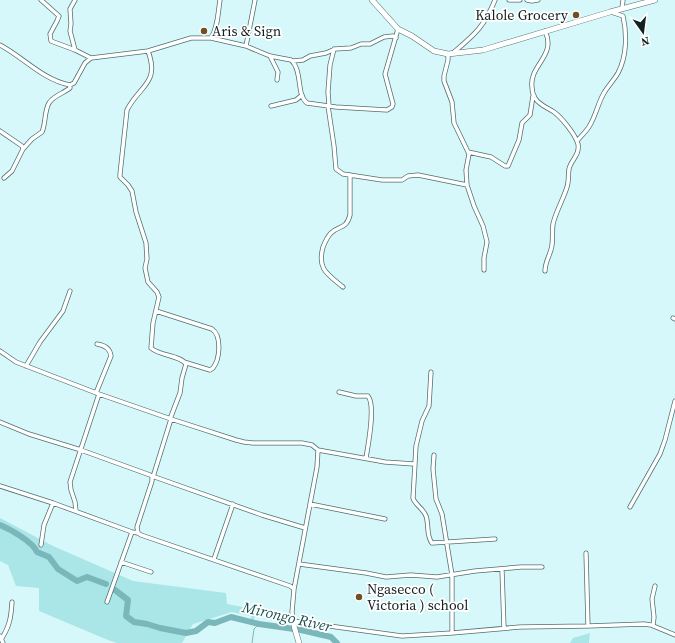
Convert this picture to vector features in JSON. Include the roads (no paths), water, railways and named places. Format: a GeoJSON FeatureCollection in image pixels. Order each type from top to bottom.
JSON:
{"type":"FeatureCollection","features":[{"type":"Feature","properties":{"kind":"street"},"geometry":{"type":"LineString","coordinates":[[41,0],[59,16],[58,21],[50,34],[51,41],[76,50],[91,58]]}},
{"type":"Feature","properties":{"kind":"street"},"geometry":{"type":"LineString","coordinates":[[75,0],[70,9],[70,31],[76,50]]}},
{"type":"Feature","properties":{"kind":"street"},"geometry":{"type":"LineString","coordinates":[[211,38],[218,16],[220,0]]}},
{"type":"Feature","properties":{"kind":"street"},"geometry":{"type":"LineString","coordinates":[[246,46],[255,0]]}},
{"type":"Feature","properties":{"kind":"street"},"geometry":{"type":"LineString","coordinates":[[372,0],[398,29],[412,36],[434,51],[450,54],[483,50],[622,8],[655,0]]}},
{"type":"Feature","properties":{"kind":"street"},"geometry":{"type":"LineString","coordinates":[[484,270],[484,258],[487,242],[481,219],[474,206],[467,185],[466,170],[469,154],[454,123],[452,102],[444,81],[444,76],[450,54],[481,28],[489,16],[495,0]]}},
{"type":"Feature","properties":{"kind":"street"},"geometry":{"type":"LineString","coordinates":[[508,0],[520,0]]}},
{"type":"Feature","properties":{"kind":"street"},"geometry":{"type":"LineString","coordinates":[[527,0],[538,0]]}},
{"type":"Feature","properties":{"kind":"street"},"geometry":{"type":"LineString","coordinates":[[622,8],[623,0]]}},
{"type":"Feature","properties":{"kind":"street"},"geometry":{"type":"LineString","coordinates":[[577,142],[592,123],[602,97],[619,71],[623,56],[626,33],[622,16],[610,12]]}},
{"type":"Feature","properties":{"kind":"street"},"geometry":{"type":"LineString","coordinates":[[293,62],[298,73],[304,101],[307,103],[387,110],[392,107],[393,104],[385,74],[398,29]]}},
{"type":"Feature","properties":{"kind":"street"},"geometry":{"type":"LineString","coordinates":[[468,152],[491,157],[505,166],[508,166],[519,140],[522,124],[530,115],[533,96],[533,74],[540,64],[549,45],[545,31]]}},
{"type":"Feature","properties":{"kind":"street"},"geometry":{"type":"LineString","coordinates":[[4,178],[12,171],[23,149],[32,139],[42,132],[49,103],[68,90],[70,85],[74,83],[86,61],[91,58],[148,51],[191,38],[211,38],[246,46],[270,56],[293,62],[303,60],[310,56],[326,53],[334,49],[351,48],[361,44],[370,44],[387,37],[393,36],[396,38]]}},
{"type":"Feature","properties":{"kind":"street"},"geometry":{"type":"LineString","coordinates":[[0,45],[60,83],[70,85]]}},
{"type":"Feature","properties":{"kind":"street"},"geometry":{"type":"LineString","coordinates":[[334,49],[330,65],[328,106],[336,168],[343,174],[382,180],[402,180],[411,176],[425,175],[440,180],[467,185]]}},
{"type":"Feature","properties":{"kind":"street"},"geometry":{"type":"LineString","coordinates":[[148,51],[152,62],[153,71],[149,80],[127,110],[120,177],[132,191],[136,212],[146,243],[147,259],[145,268],[148,282],[157,292],[159,297],[156,311],[151,348],[156,352],[184,362],[210,370],[213,368],[218,355],[217,333],[212,329],[156,311]]}},
{"type":"Feature","properties":{"kind":"street"},"geometry":{"type":"LineString","coordinates":[[270,56],[278,72],[277,80]]}},
{"type":"Feature","properties":{"kind":"street"},"geometry":{"type":"LineString","coordinates":[[271,106],[296,100],[302,95]]}},
{"type":"Feature","properties":{"kind":"street"},"geometry":{"type":"LineString","coordinates":[[533,96],[538,102],[562,119],[577,142],[577,153],[570,167],[567,186],[556,212],[553,225],[552,245],[545,263],[545,271]]}},
{"type":"Feature","properties":{"kind":"street"},"geometry":{"type":"LineString","coordinates":[[0,131],[22,146],[23,149]]}},
{"type":"Feature","properties":{"kind":"street"},"geometry":{"type":"LineString","coordinates":[[343,287],[327,273],[320,260],[325,241],[329,235],[332,232],[346,226],[349,220],[350,175]]}},
{"type":"Feature","properties":{"kind":"street"},"geometry":{"type":"LineString","coordinates":[[26,366],[40,342],[63,311],[70,291]]}},
{"type":"Feature","properties":{"kind":"street"},"geometry":{"type":"LineString","coordinates":[[76,511],[76,502],[71,490],[70,482],[111,356],[111,353],[107,347],[97,344]]}},
{"type":"Feature","properties":{"kind":"street"},"geometry":{"type":"LineString","coordinates":[[0,351],[16,362],[98,393],[171,419],[244,442],[302,442],[312,445],[318,450],[414,464]]}},
{"type":"Feature","properties":{"kind":"street"},"geometry":{"type":"LineString","coordinates":[[138,533],[137,527],[152,477],[180,393],[182,378],[186,367],[184,362]]}},
{"type":"Feature","properties":{"kind":"street"},"geometry":{"type":"LineString","coordinates":[[431,372],[429,406],[422,421],[416,446],[413,498],[416,505],[425,514],[429,539],[432,543],[494,539]]}},
{"type":"Feature","properties":{"kind":"street"},"geometry":{"type":"LineString","coordinates":[[339,392],[356,396],[368,396],[371,400],[371,426],[366,458]]}},
{"type":"Feature","properties":{"kind":"street"},"geometry":{"type":"LineString","coordinates":[[630,507],[660,454],[675,402]]}},
{"type":"Feature","properties":{"kind":"street"},"geometry":{"type":"LineString","coordinates":[[0,422],[29,434],[81,450],[146,473],[152,477],[305,528]]}},
{"type":"Feature","properties":{"kind":"street"},"geometry":{"type":"LineString","coordinates":[[299,643],[292,612],[294,589],[317,467],[318,450]]}},
{"type":"Feature","properties":{"kind":"street"},"geometry":{"type":"LineString","coordinates":[[434,455],[433,469],[436,499],[442,514],[452,575],[452,633]]}},
{"type":"Feature","properties":{"kind":"street"},"geometry":{"type":"LineString","coordinates":[[0,486],[214,559],[290,586],[294,589]]}},
{"type":"Feature","properties":{"kind":"street"},"geometry":{"type":"LineString","coordinates":[[41,545],[44,525],[53,503]]}},
{"type":"Feature","properties":{"kind":"street"},"geometry":{"type":"LineString","coordinates":[[214,559],[233,504]]}},
{"type":"Feature","properties":{"kind":"street"},"geometry":{"type":"LineString","coordinates":[[310,504],[385,519]]}},
{"type":"Feature","properties":{"kind":"street"},"geometry":{"type":"LineString","coordinates":[[107,602],[132,532]]}},
{"type":"Feature","properties":{"kind":"street"},"geometry":{"type":"LineString","coordinates":[[586,553],[588,626]]}},
{"type":"Feature","properties":{"kind":"street"},"geometry":{"type":"LineString","coordinates":[[121,562],[151,572]]}},
{"type":"Feature","properties":{"kind":"street"},"geometry":{"type":"LineString","coordinates":[[299,564],[386,577],[402,575],[433,577],[475,571],[542,567]]}},
{"type":"Feature","properties":{"kind":"street"},"geometry":{"type":"LineString","coordinates":[[502,570],[504,628]]}},
{"type":"Feature","properties":{"kind":"street"},"geometry":{"type":"LineString","coordinates":[[653,626],[654,617],[652,599],[655,586]]}},
{"type":"Feature","properties":{"kind":"street"},"geometry":{"type":"LineString","coordinates":[[4,643],[0,637],[8,627],[12,602]]}},
{"type":"Feature","properties":{"kind":"street"},"geometry":{"type":"LineString","coordinates":[[294,624],[397,636],[520,627],[644,624],[675,635]]}},
{"type":"Feature","properties":{"kind":"waterway","name":"Mirongo River"},"geometry":{"type":"LineString","coordinates":[[0,525],[26,540],[35,548],[37,552],[49,557],[58,569],[77,581],[87,577],[106,584]]}},
{"type":"Feature","properties":{"kind":"waterway","name":"Mirongo River"},"geometry":{"type":"LineString","coordinates":[[115,590],[128,600],[126,616],[134,622],[186,633],[196,631],[208,622],[215,623],[231,617],[259,624],[301,630],[331,637],[337,643]]}},
{"type":"Feature","properties":{"kind":"waterway"},"geometry":{"type":"LineString","coordinates":[[252,643],[254,629],[259,624]]}},
{"type":"Feature","properties":{"kind":"place","name":"Kalole Grocery"},"geometry":{"type":"Point","coordinates":[576,15]}},
{"type":"Feature","properties":{"kind":"place","name":"Aris & Sign"},"geometry":{"type":"Point","coordinates":[204,31]}},
{"type":"Feature","properties":{"kind":"place","name":"Ngasecco ( Victoria ) school"},"geometry":{"type":"Point","coordinates":[359,597]}}]}
